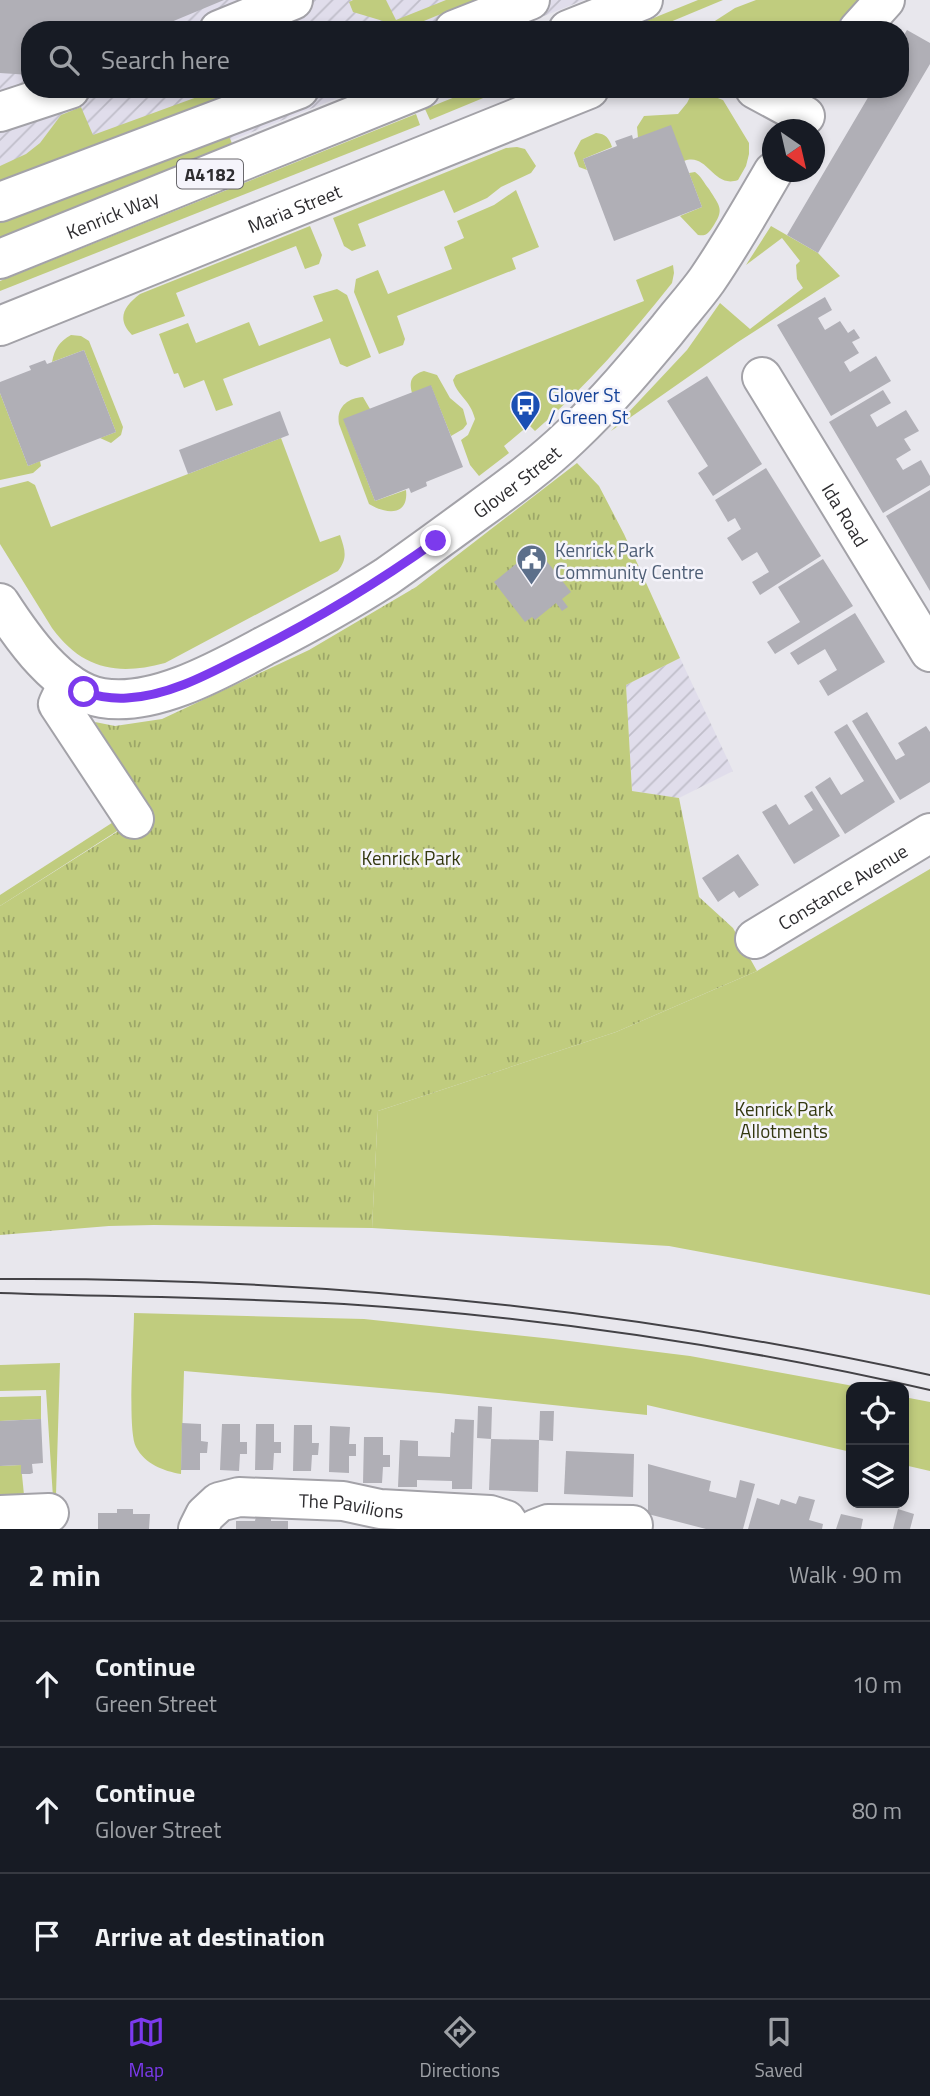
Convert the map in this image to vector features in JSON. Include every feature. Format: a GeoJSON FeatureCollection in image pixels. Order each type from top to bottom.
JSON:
{"type":"FeatureCollection","features":[{"type":"Feature","properties":{"kind":"street"},"geometry":{"type":"LineString","coordinates":[[241,21],[293,0]]}},
{"type":"Feature","properties":{"kind":"street"},"geometry":{"type":"LineString","coordinates":[[477,21],[530,0]]}},
{"type":"Feature","properties":{"kind":"street"},"geometry":{"type":"LineString","coordinates":[[590,21],[643,0]]}},
{"type":"Feature","properties":{"kind":"street"},"geometry":{"type":"LineString","coordinates":[[866,21],[885,0]]}},
{"type":"Feature","properties":{"kind":"street"},"geometry":{"type":"LineString","coordinates":[[0,112],[43,98]]}},
{"type":"Feature","properties":{"kind":"street","name":"A4182"},"geometry":{"type":"LineString","coordinates":[[0,202],[275,98]]}},
{"type":"Feature","properties":{"kind":"street","name":"Kenrick Way"},"geometry":{"type":"LineString","coordinates":[[0,259],[397,98]]}},
{"type":"Feature","properties":{"kind":"street","name":"Maria Street"},"geometry":{"type":"LineString","coordinates":[[0,327],[567,98]]}},
{"type":"Feature","properties":{"kind":"street"},"geometry":{"type":"LineString","coordinates":[[775,98],[807,112]]}},
{"type":"Feature","properties":{"kind":"street","name":"Glover Street"},"geometry":{"type":"LineString","coordinates":[[68,683],[102,698],[128,698],[161,692],[197,680],[326,613],[384,578],[522,478],[572,435],[640,363],[706,282],[767,182]]}},
{"type":"Feature","properties":{"kind":"street","name":"Ida Road"},"geometry":{"type":"LineString","coordinates":[[762,377],[930,652]]}},
{"type":"Feature","properties":{"kind":"street"},"geometry":{"type":"LineString","coordinates":[[0,603],[25,641],[68,683],[58,704],[134,819]]}},
{"type":"Feature","properties":{"kind":"street","name":"Constance Avenue"},"geometry":{"type":"LineString","coordinates":[[755,939],[930,833]]}},
{"type":"Feature","properties":{"kind":"street","name":"The Pavilions"},"geometry":{"type":"LineString","coordinates":[[198,1529],[205,1515],[219,1502],[239,1497],[343,1501],[380,1509],[489,1515],[506,1520],[512,1529]]}},
{"type":"Feature","properties":{"kind":"street"},"geometry":{"type":"LineString","coordinates":[[0,1515],[49,1513]]}},
{"type":"Feature","properties":{"kind":"street"},"geometry":{"type":"LineString","coordinates":[[535,1529],[548,1524],[633,1525]]}},
{"type":"Feature","properties":{"kind":"shaded area"},"geometry":{"type":"Polygon","coordinates":[[[0,0],[584,0],[532,21],[21,21],[21,98],[338,98],[0,233],[0,0]]]}},
{"type":"Feature","properties":{"kind":"shaded area"},"geometry":{"type":"Polygon","coordinates":[[[680,658],[733,771],[679,798],[632,791],[626,685],[680,658]]]}},
{"type":"Feature","properties":{"kind":"green space"},"geometry":{"type":"Polygon","coordinates":[[[386,0],[396,20],[446,0],[475,0],[424,21],[383,21],[353,12],[349,2],[386,0]]]}},
{"type":"Feature","properties":{"kind":"green space"},"geometry":{"type":"Polygon","coordinates":[[[698,0],[723,0],[673,21],[646,21],[698,0]]]}},
{"type":"Feature","properties":{"kind":"green space"},"geometry":{"type":"Polygon","coordinates":[[[756,0],[858,0],[843,21],[715,21],[735,8],[756,0]]]}},
{"type":"Feature","properties":{"kind":"green space"},"geometry":{"type":"Polygon","coordinates":[[[194,98],[222,98],[0,182],[0,166],[26,154],[40,143],[61,115],[81,107],[93,135],[194,98]]]}},
{"type":"Feature","properties":{"kind":"green space"},"geometry":{"type":"Polygon","coordinates":[[[452,98],[483,98],[430,120],[425,109],[452,98]]]}},
{"type":"Feature","properties":{"kind":"green space"},"geometry":{"type":"Polygon","coordinates":[[[690,98],[723,100],[749,143],[746,166],[738,180],[722,180],[699,161],[684,161],[638,138],[637,127],[644,116],[678,114],[690,98]]]}},
{"type":"Feature","properties":{"kind":"green space"},"geometry":{"type":"Polygon","coordinates":[[[416,114],[420,125],[0,291],[0,281],[416,114]]]}},
{"type":"Feature","properties":{"kind":"green space"},"geometry":{"type":"Polygon","coordinates":[[[596,133],[607,137],[612,147],[583,159],[587,170],[579,167],[574,153],[581,140],[596,133]]]}},
{"type":"Feature","properties":{"kind":"green space"},"geometry":{"type":"Polygon","coordinates":[[[229,136],[233,146],[0,241],[0,222],[229,136]]]}},
{"type":"Feature","properties":{"kind":"green space"},"geometry":{"type":"Polygon","coordinates":[[[506,148],[525,149],[536,166],[531,173],[454,213],[444,190],[358,224],[366,246],[352,251],[344,246],[333,218],[506,148]]]}},
{"type":"Feature","properties":{"kind":"green space"},"geometry":{"type":"Polygon","coordinates":[[[695,172],[720,208],[716,222],[709,232],[702,235],[698,235],[680,216],[702,207],[689,173],[695,172]]]}},
{"type":"Feature","properties":{"kind":"green space"},"geometry":{"type":"Polygon","coordinates":[[[516,190],[539,247],[512,258],[516,269],[397,316],[405,339],[403,345],[379,354],[354,292],[356,279],[378,270],[388,294],[452,269],[444,247],[464,238],[457,221],[494,205],[516,190]]]}},
{"type":"Feature","properties":{"kind":"green space"},"geometry":{"type":"Polygon","coordinates":[[[310,226],[322,255],[319,264],[305,269],[296,246],[176,293],[185,316],[132,335],[124,324],[126,308],[140,294],[310,226]]]}},
{"type":"Feature","properties":{"kind":"green space"},"geometry":{"type":"Polygon","coordinates":[[[771,226],[818,253],[840,276],[738,342],[611,431],[687,350],[720,303],[750,329],[803,288],[797,279],[796,265],[800,261],[782,238],[746,265],[771,226]]]}},
{"type":"Feature","properties":{"kind":"green space"},"geometry":{"type":"Polygon","coordinates":[[[673,265],[672,283],[607,360],[535,431],[529,425],[504,446],[509,453],[479,476],[470,465],[461,440],[468,435],[475,419],[457,390],[453,380],[456,375],[644,301],[636,280],[673,265]]]}},
{"type":"Feature","properties":{"kind":"green space"},"geometry":{"type":"Polygon","coordinates":[[[337,289],[347,295],[371,357],[347,367],[340,364],[330,338],[223,379],[233,405],[216,411],[204,380],[184,388],[178,373],[174,374],[159,334],[188,323],[196,343],[249,322],[259,346],[323,321],[313,296],[337,289]]]}},
{"type":"Feature","properties":{"kind":"green space"},"geometry":{"type":"Polygon","coordinates":[[[71,335],[81,336],[89,341],[123,427],[121,435],[111,443],[100,438],[116,432],[84,350],[52,362],[58,346],[71,335]]]}},
{"type":"Feature","properties":{"kind":"green space"},"geometry":{"type":"Polygon","coordinates":[[[424,371],[437,375],[450,398],[463,409],[467,424],[451,436],[431,386],[412,393],[412,379],[424,371]]]}},
{"type":"Feature","properties":{"kind":"green space"},"geometry":{"type":"Polygon","coordinates":[[[0,393],[28,466],[40,461],[41,466],[33,473],[0,480],[0,393]]]}},
{"type":"Feature","properties":{"kind":"green space"},"geometry":{"type":"Polygon","coordinates":[[[363,397],[370,409],[344,420],[375,501],[406,490],[404,505],[395,511],[382,510],[369,504],[339,424],[339,413],[344,405],[352,399],[363,397]]]}},
{"type":"Feature","properties":{"kind":"green space"},"geometry":{"type":"Polygon","coordinates":[[[281,438],[320,542],[340,535],[345,554],[341,566],[338,571],[165,663],[131,669],[116,668],[88,661],[76,653],[52,628],[0,544],[0,488],[28,481],[35,485],[51,527],[281,438]]]}},
{"type":"Feature","properties":{"kind":"green space","name":"Kenrick Park"},"geometry":{"type":"Polygon","coordinates":[[[577,463],[599,486],[624,534],[680,658],[626,685],[632,791],[679,798],[699,897],[733,928],[757,971],[616,1032],[378,1111],[372,1228],[154,1225],[0,1235],[0,906],[150,811],[95,722],[115,726],[162,719],[309,650],[416,587],[577,463]]]}},
{"type":"Feature","properties":{"kind":"green space"},"geometry":{"type":"Polygon","coordinates":[[[118,819],[128,824],[0,906],[0,895],[118,819]]]}},
{"type":"Feature","properties":{"kind":"green space","name":"Kenrick Park Allotments"},"geometry":{"type":"Polygon","coordinates":[[[930,869],[930,1295],[669,1246],[372,1228],[378,1111],[616,1032],[757,971],[930,869]]]}},
{"type":"Feature","properties":{"kind":"green space"},"geometry":{"type":"Polygon","coordinates":[[[134,1313],[364,1319],[690,1356],[846,1385],[846,1451],[647,1405],[647,1415],[439,1393],[184,1371],[181,1474],[155,1466],[140,1453],[133,1437],[131,1404],[134,1313]]]}},
{"type":"Feature","properties":{"kind":"green space"},"geometry":{"type":"Polygon","coordinates":[[[60,1363],[55,1528],[46,1390],[0,1391],[0,1365],[60,1363]]]}},
{"type":"Feature","properties":{"kind":"green space"},"geometry":{"type":"Polygon","coordinates":[[[41,1396],[41,1419],[0,1421],[0,1397],[41,1396]]]}},
{"type":"Feature","properties":{"kind":"green space"},"geometry":{"type":"Polygon","coordinates":[[[909,1398],[930,1402],[930,1471],[909,1466],[909,1398]]]}},
{"type":"Feature","properties":{"kind":"green space"},"geometry":{"type":"Polygon","coordinates":[[[21,1465],[25,1505],[0,1505],[0,1466],[21,1465]]]}},
{"type":"Feature","properties":{"kind":"building"},"geometry":{"type":"Polygon","coordinates":[[[0,0],[224,0],[174,21],[21,21],[21,74],[0,73],[0,0]]]}},
{"type":"Feature","properties":{"kind":"building"},"geometry":{"type":"Polygon","coordinates":[[[909,31],[930,43],[930,64],[818,253],[787,235],[818,182],[825,182],[825,170],[868,98],[909,98],[909,31]]]}},
{"type":"Feature","properties":{"kind":"building"},"geometry":{"type":"Polygon","coordinates":[[[671,125],[702,207],[614,241],[583,159],[617,146],[615,141],[632,135],[633,139],[671,125]]]}},
{"type":"Feature","properties":{"kind":"building"},"geometry":{"type":"Polygon","coordinates":[[[825,297],[832,310],[818,318],[825,330],[840,321],[848,333],[854,329],[860,338],[852,342],[859,353],[844,362],[850,372],[876,356],[891,381],[831,416],[777,325],[825,297]]]}},
{"type":"Feature","properties":{"kind":"building"},"geometry":{"type":"Polygon","coordinates":[[[84,350],[116,432],[28,466],[0,393],[0,382],[31,370],[29,366],[45,360],[47,364],[84,350]]]}},
{"type":"Feature","properties":{"kind":"building"},"geometry":{"type":"Polygon","coordinates":[[[707,376],[762,464],[713,496],[698,473],[708,466],[667,401],[707,376]]]}},
{"type":"Feature","properties":{"kind":"building"},"geometry":{"type":"Polygon","coordinates":[[[431,385],[463,467],[426,482],[427,486],[411,493],[409,488],[375,501],[343,419],[431,385]]]}},
{"type":"Feature","properties":{"kind":"building"},"geometry":{"type":"Polygon","coordinates":[[[883,390],[891,403],[870,415],[877,427],[906,410],[919,431],[904,439],[911,450],[896,459],[903,470],[921,460],[930,476],[930,485],[883,513],[829,422],[883,390]]]}},
{"type":"Feature","properties":{"kind":"building"},"geometry":{"type":"Polygon","coordinates":[[[280,411],[289,435],[188,474],[179,450],[280,411]]]}},
{"type":"Feature","properties":{"kind":"building"},"geometry":{"type":"Polygon","coordinates":[[[766,468],[821,556],[760,595],[752,582],[769,572],[757,552],[742,561],[727,538],[741,529],[735,518],[728,522],[715,500],[766,468]]]}},
{"type":"Feature","properties":{"kind":"building"},"geometry":{"type":"Polygon","coordinates":[[[930,490],[930,591],[886,516],[930,490]]]}},
{"type":"Feature","properties":{"kind":"building","name":"Kenrick Park Community Centre"},"geometry":{"type":"Polygon","coordinates":[[[523,558],[530,566],[533,563],[536,567],[545,559],[571,592],[562,599],[568,607],[562,611],[556,603],[535,620],[532,617],[525,622],[494,582],[523,558]]]}},
{"type":"Feature","properties":{"kind":"building"},"geometry":{"type":"Polygon","coordinates":[[[823,559],[853,606],[775,654],[767,642],[800,622],[778,587],[823,559]]]}},
{"type":"Feature","properties":{"kind":"building"},"geometry":{"type":"Polygon","coordinates":[[[855,613],[885,662],[828,696],[819,681],[837,670],[825,649],[798,665],[790,653],[855,613]]]}},
{"type":"Feature","properties":{"kind":"building"},"geometry":{"type":"Polygon","coordinates":[[[867,712],[896,760],[905,755],[898,743],[926,726],[930,732],[930,782],[900,800],[852,721],[867,712]]]}},
{"type":"Feature","properties":{"kind":"building"},"geometry":{"type":"Polygon","coordinates":[[[847,724],[895,802],[845,834],[815,787],[830,777],[841,795],[864,781],[834,732],[847,724]]]}},
{"type":"Feature","properties":{"kind":"building"},"geometry":{"type":"Polygon","coordinates":[[[812,791],[840,836],[794,864],[762,812],[776,804],[789,825],[813,810],[804,796],[812,791]]]}},
{"type":"Feature","properties":{"kind":"building"},"geometry":{"type":"Polygon","coordinates":[[[738,854],[759,885],[739,898],[734,891],[718,902],[702,878],[738,854]]]}},
{"type":"Feature","properties":{"kind":"building"},"geometry":{"type":"Polygon","coordinates":[[[478,1406],[492,1407],[491,1439],[477,1438],[478,1406]]]}},
{"type":"Feature","properties":{"kind":"building"},"geometry":{"type":"Polygon","coordinates":[[[540,1411],[554,1411],[553,1441],[539,1440],[540,1411]]]}},
{"type":"Feature","properties":{"kind":"building"},"geometry":{"type":"Polygon","coordinates":[[[41,1419],[43,1463],[32,1464],[33,1473],[30,1474],[21,1474],[21,1465],[0,1466],[0,1421],[41,1419]]]}},
{"type":"Feature","properties":{"kind":"building"},"geometry":{"type":"Polygon","coordinates":[[[455,1419],[474,1420],[472,1489],[452,1489],[452,1481],[417,1480],[417,1487],[398,1487],[400,1440],[418,1441],[418,1456],[450,1457],[451,1432],[454,1433],[455,1419]]]}},
{"type":"Feature","properties":{"kind":"building"},"geometry":{"type":"Polygon","coordinates":[[[182,1423],[201,1424],[201,1441],[208,1442],[207,1453],[200,1453],[200,1470],[181,1470],[182,1423]]]}},
{"type":"Feature","properties":{"kind":"building"},"geometry":{"type":"Polygon","coordinates":[[[222,1424],[240,1424],[240,1442],[247,1442],[247,1454],[240,1454],[239,1471],[220,1470],[222,1424]]]}},
{"type":"Feature","properties":{"kind":"building"},"geometry":{"type":"Polygon","coordinates":[[[256,1424],[274,1424],[274,1442],[281,1442],[281,1453],[274,1453],[273,1470],[255,1470],[256,1424]]]}},
{"type":"Feature","properties":{"kind":"building"},"geometry":{"type":"Polygon","coordinates":[[[294,1425],[312,1425],[312,1443],[319,1443],[318,1455],[312,1455],[311,1471],[293,1471],[294,1425]]]}},
{"type":"Feature","properties":{"kind":"building"},"geometry":{"type":"Polygon","coordinates":[[[330,1426],[350,1427],[349,1444],[356,1444],[356,1456],[349,1456],[349,1473],[329,1472],[330,1426]]]}},
{"type":"Feature","properties":{"kind":"building"},"geometry":{"type":"Polygon","coordinates":[[[364,1437],[383,1437],[383,1455],[390,1455],[390,1467],[383,1467],[382,1483],[363,1483],[364,1437]]]}},
{"type":"Feature","properties":{"kind":"building"},"geometry":{"type":"Polygon","coordinates":[[[491,1439],[539,1440],[538,1492],[489,1490],[491,1439]]]}},
{"type":"Feature","properties":{"kind":"building"},"geometry":{"type":"Polygon","coordinates":[[[566,1451],[634,1454],[633,1497],[564,1494],[566,1451]]]}},
{"type":"Feature","properties":{"kind":"building"},"geometry":{"type":"Polygon","coordinates":[[[648,1464],[711,1481],[709,1491],[736,1498],[740,1480],[755,1484],[743,1529],[706,1529],[648,1514],[648,1464]]]}},
{"type":"Feature","properties":{"kind":"building"},"geometry":{"type":"Polygon","coordinates":[[[799,1496],[815,1500],[809,1520],[823,1524],[822,1529],[748,1529],[757,1498],[779,1505],[781,1499],[796,1504],[799,1496]]]}},
{"type":"Feature","properties":{"kind":"building"},"geometry":{"type":"Polygon","coordinates":[[[117,1509],[133,1509],[133,1514],[150,1514],[149,1529],[98,1529],[98,1513],[117,1513],[117,1509]]]}},
{"type":"Feature","properties":{"kind":"building"},"geometry":{"type":"Polygon","coordinates":[[[898,1509],[914,1514],[910,1529],[893,1529],[898,1509]]]}},
{"type":"Feature","properties":{"kind":"building"},"geometry":{"type":"Polygon","coordinates":[[[841,1514],[863,1519],[861,1529],[836,1529],[841,1514]]]}},
{"type":"Feature","properties":{"kind":"building"},"geometry":{"type":"Polygon","coordinates":[[[256,1516],[271,1516],[271,1521],[288,1521],[288,1529],[236,1529],[236,1521],[255,1521],[256,1516]]]}},
{"type":"Feature","properties":{"kind":"tram line"},"geometry":{"type":"LineString","coordinates":[[0,1279],[234,1284],[468,1301],[700,1331],[930,1375]]}},
{"type":"Feature","properties":{"kind":"tram line"},"geometry":{"type":"LineString","coordinates":[[0,1293],[344,1304],[492,1317],[712,1347],[930,1390]]}},
{"type":"Feature","properties":{"kind":"place","name":"Glover St / Green St"},"geometry":{"type":"Point","coordinates":[525,432]}},
{"type":"Feature","properties":{"kind":"place","name":"Kenrick Park Community Centre"},"geometry":{"type":"Point","coordinates":[532,587]}},
{"type":"Feature","properties":{"kind":"route"},"geometry":{"type":"LineString","coordinates":[[84,692],[102,698],[128,698],[161,692],[197,680],[326,613],[384,578],[436,541]]}}]}
